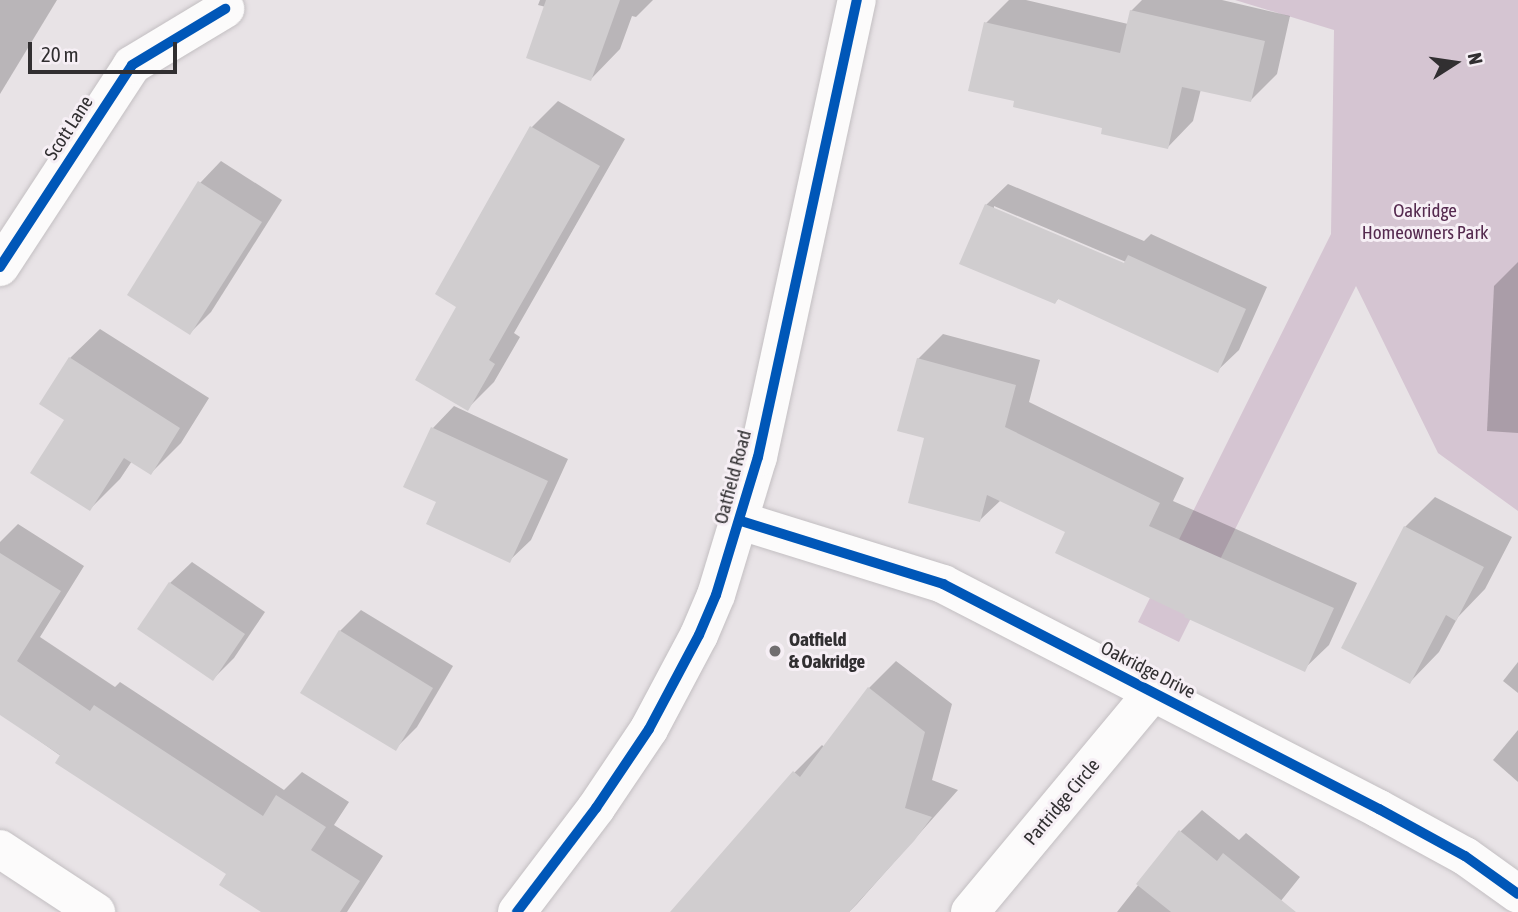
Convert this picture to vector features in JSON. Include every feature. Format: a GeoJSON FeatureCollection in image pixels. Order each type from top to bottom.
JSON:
{"type":"FeatureCollection","features":[{"type":"Feature","properties":{"kind":"street","name":"Oatfield Road"},"geometry":{"type":"LineString","coordinates":[[517,912],[596,808],[649,729],[699,635],[741,521],[772,395],[857,0]]}},
{"type":"Feature","properties":{"kind":"street","name":"Scott Lane"},"geometry":{"type":"LineString","coordinates":[[0,267],[132,65],[225,9]]}},
{"type":"Feature","properties":{"kind":"street","name":"Oakridge Drive"},"geometry":{"type":"LineString","coordinates":[[741,521],[943,584],[1455,850],[1518,894]]}},
{"type":"Feature","properties":{"kind":"street","name":"Partridge Circle"},"geometry":{"type":"LineString","coordinates":[[970,912],[1153,692]]}},
{"type":"Feature","properties":{"kind":"street"},"geometry":{"type":"LineString","coordinates":[[0,849],[96,912]]}},
{"type":"Feature","properties":{"kind":"green space","name":"Oakridge Homeowners Park"},"geometry":{"type":"Polygon","coordinates":[[[1235,0],[1518,0],[1518,511],[1438,453],[1356,286],[1179,642],[1138,622],[1331,234],[1334,30],[1235,0]]]}},
{"type":"Feature","properties":{"kind":"building"},"geometry":{"type":"Polygon","coordinates":[[[546,0],[620,0],[591,81],[526,58],[546,0]]]}},
{"type":"Feature","properties":{"kind":"building"},"geometry":{"type":"Polygon","coordinates":[[[1130,10],[1265,41],[1251,102],[1182,87],[1168,149],[1101,134],[1102,128],[1013,107],[1014,101],[968,91],[984,22],[1120,53],[1130,10]]]}},
{"type":"Feature","properties":{"kind":"building"},"geometry":{"type":"Polygon","coordinates":[[[530,126],[600,166],[489,360],[495,364],[468,411],[415,380],[456,307],[435,294],[530,126]]]}},
{"type":"Feature","properties":{"kind":"building"},"geometry":{"type":"Polygon","coordinates":[[[198,181],[262,222],[190,335],[127,295],[198,181]]]}},
{"type":"Feature","properties":{"kind":"building"},"geometry":{"type":"Polygon","coordinates":[[[985,204],[1124,263],[1128,255],[1246,309],[1218,373],[1058,299],[1055,304],[959,264],[985,204]]]}},
{"type":"Feature","properties":{"kind":"building"},"geometry":{"type":"Polygon","coordinates":[[[69,357],[180,428],[151,475],[124,458],[90,511],[30,473],[64,420],[39,404],[69,357]]]}},
{"type":"Feature","properties":{"kind":"building"},"geometry":{"type":"Polygon","coordinates":[[[917,358],[1016,385],[1005,427],[1160,503],[1149,526],[1334,608],[1305,672],[1184,617],[1185,615],[1055,553],[1065,532],[987,495],[980,522],[908,503],[924,438],[897,431],[917,358]]]}},
{"type":"Feature","properties":{"kind":"building"},"geometry":{"type":"Polygon","coordinates":[[[431,427],[548,481],[510,563],[426,524],[436,502],[403,487],[431,427]]]}},
{"type":"Feature","properties":{"kind":"building"},"geometry":{"type":"Polygon","coordinates":[[[1404,526],[1484,567],[1456,621],[1446,615],[1410,684],[1341,648],[1404,526]]]}},
{"type":"Feature","properties":{"kind":"building"},"geometry":{"type":"Polygon","coordinates":[[[0,553],[61,591],[17,661],[90,711],[94,705],[263,816],[276,795],[326,827],[311,850],[360,881],[340,912],[261,912],[219,885],[226,874],[55,763],[60,755],[0,715],[0,553]]]}},
{"type":"Feature","properties":{"kind":"building"},"geometry":{"type":"Polygon","coordinates":[[[169,582],[245,634],[213,681],[137,629],[169,582]]]}},
{"type":"Feature","properties":{"kind":"building"},"geometry":{"type":"Polygon","coordinates":[[[339,630],[433,688],[396,751],[300,693],[339,630]]]}},
{"type":"Feature","properties":{"kind":"building"},"geometry":{"type":"Polygon","coordinates":[[[868,687],[925,732],[905,808],[932,817],[914,841],[849,912],[670,912],[793,771],[800,777],[868,687]]]}},
{"type":"Feature","properties":{"kind":"building"},"geometry":{"type":"Polygon","coordinates":[[[1179,830],[1217,861],[1223,853],[1296,912],[1171,912],[1136,884],[1179,830]]]}},
{"type":"Feature","properties":{"kind":"cycle path"},"geometry":{"type":"LineString","coordinates":[[517,912],[596,808],[649,729],[699,635],[716,595],[758,457],[857,0]]}},
{"type":"Feature","properties":{"kind":"cycle path"},"geometry":{"type":"LineString","coordinates":[[0,267],[132,65],[225,9]]}},
{"type":"Feature","properties":{"kind":"cycle path"},"geometry":{"type":"LineString","coordinates":[[741,521],[943,584],[1379,809],[1465,856],[1518,894]]}},
{"type":"Feature","properties":{"kind":"place","name":"Oatfield & Oakridge"},"geometry":{"type":"Point","coordinates":[775,651]}}]}
